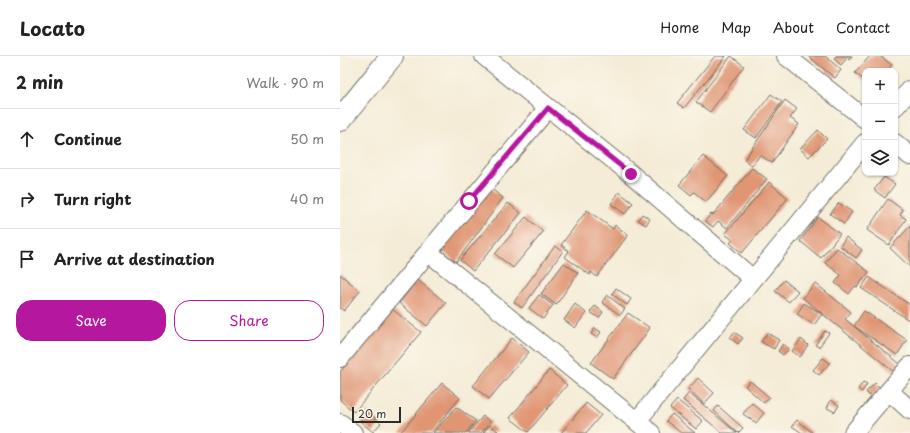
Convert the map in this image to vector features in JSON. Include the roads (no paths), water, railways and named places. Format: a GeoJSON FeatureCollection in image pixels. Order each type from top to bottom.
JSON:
{"type":"FeatureCollection","features":[{"type":"Feature","properties":{"kind":"main road"},"geometry":{"type":"LineString","coordinates":[[340,120],[392,56]]}},
{"type":"Feature","properties":{"kind":"street"},"geometry":{"type":"LineString","coordinates":[[484,56],[631,174],[753,279]]}},
{"type":"Feature","properties":{"kind":"street"},"geometry":{"type":"LineString","coordinates":[[786,56],[862,117]]}},
{"type":"Feature","properties":{"kind":"street"},"geometry":{"type":"LineString","coordinates":[[898,104],[910,90]]}},
{"type":"Feature","properties":{"kind":"street"},"geometry":{"type":"LineString","coordinates":[[340,358],[548,108]]}},
{"type":"Feature","properties":{"kind":"street"},"geometry":{"type":"LineString","coordinates":[[898,146],[910,156]]}},
{"type":"Feature","properties":{"kind":"street"},"geometry":{"type":"LineString","coordinates":[[637,421],[862,147]]}},
{"type":"Feature","properties":{"kind":"street"},"geometry":{"type":"LineString","coordinates":[[428,252],[651,433]]}},
{"type":"Feature","properties":{"kind":"street"},"geometry":{"type":"LineString","coordinates":[[853,433],[910,366]]}},
{"type":"Feature","properties":{"kind":"street"},"geometry":{"type":"LineString","coordinates":[[889,391],[910,410]]}},
{"type":"Feature","properties":{"kind":"street"},"geometry":{"type":"LineString","coordinates":[[340,423],[353,433]]}}]}
